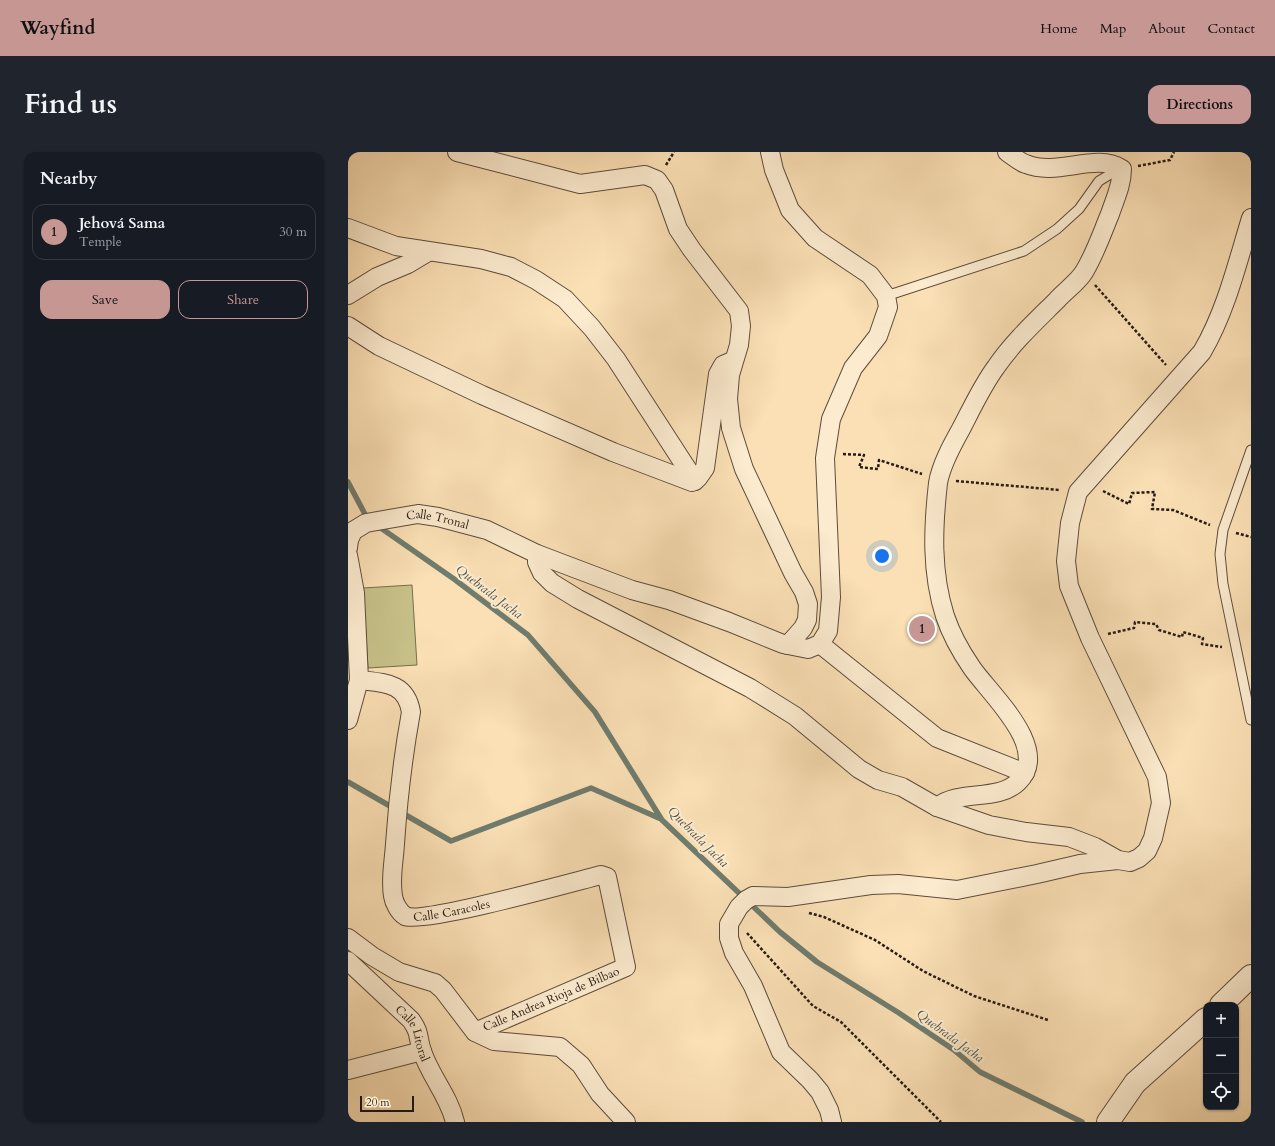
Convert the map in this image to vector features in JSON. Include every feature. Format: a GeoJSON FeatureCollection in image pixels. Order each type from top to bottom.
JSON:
{"type":"FeatureCollection","features":[{"type":"Feature","properties":{"kind":"street"},"geometry":{"type":"LineString","coordinates":[[456,152],[580,184],[644,175],[657,180],[664,190],[678,229],[692,250],[739,311],[741,326],[739,345],[733,362],[728,399],[730,428],[744,469],[793,573],[804,592],[808,604],[806,620],[803,628],[788,645]]}},
{"type":"Feature","properties":{"kind":"street"},"geometry":{"type":"LineString","coordinates":[[770,152],[774,170],[790,210],[815,238],[870,275],[886,296],[888,307],[878,336],[853,368],[831,419],[825,458],[831,597],[828,631],[820,644],[937,738],[1025,773]]}},
{"type":"Feature","properties":{"kind":"street"},"geometry":{"type":"LineString","coordinates":[[937,806],[945,800],[1002,790],[1017,783],[1025,773],[1028,759],[1025,744],[1019,728],[973,669],[950,630],[945,616],[936,585],[934,556],[938,480],[952,446],[996,366],[1030,327],[1084,273],[1103,231],[1122,182],[1122,169],[1117,164],[1101,158],[1089,158],[1059,166],[1042,166],[1026,164],[1007,152]]}},
{"type":"Feature","properties":{"kind":"street"},"geometry":{"type":"LineString","coordinates":[[832,1122],[829,1110],[820,1092],[810,1080],[780,1052],[752,986],[734,953],[729,938],[729,924],[732,917],[746,900],[753,896],[788,897],[844,888],[898,884],[957,890],[1080,864],[1118,860],[1130,862],[1139,858],[1147,851],[1158,817],[1161,792],[1157,777],[1090,638],[1069,586],[1066,562],[1070,523],[1078,492],[1202,352],[1215,330],[1251,218]]}},
{"type":"Feature","properties":{"kind":"street"},"geometry":{"type":"LineString","coordinates":[[348,228],[396,246],[481,259],[511,267],[536,280],[565,299],[592,328],[616,359],[695,481]]}},
{"type":"Feature","properties":{"kind":"street"},"geometry":{"type":"LineString","coordinates":[[348,295],[377,277],[412,262],[428,252]]}},
{"type":"Feature","properties":{"kind":"street"},"geometry":{"type":"LineString","coordinates":[[348,326],[379,346],[482,395],[613,452],[686,481],[695,481]]}},
{"type":"Feature","properties":{"kind":"street"},"geometry":{"type":"LineString","coordinates":[[695,481],[705,468],[718,374],[723,365],[733,362]]}},
{"type":"Feature","properties":{"kind":"street","name":"Calle Tronal"},"geometry":{"type":"LineString","coordinates":[[348,548],[349,540],[353,531],[366,523],[418,514],[438,517],[487,530],[537,554],[632,590],[669,600],[788,645],[808,649],[820,644]]}},
{"type":"Feature","properties":{"kind":"street"},"geometry":{"type":"LineString","coordinates":[[537,554],[537,562],[542,573],[552,583],[614,619],[750,688],[795,716],[859,769],[878,780],[902,787],[937,806],[989,825],[1026,832],[1069,837],[1095,847],[1118,860]]}},
{"type":"Feature","properties":{"kind":"street"},"geometry":{"type":"LineString","coordinates":[[348,555],[355,593],[359,680],[348,720]]}},
{"type":"Feature","properties":{"kind":"street","name":"Calle Caracoles"},"geometry":{"type":"LineString","coordinates":[[359,680],[396,687],[406,695],[410,703],[411,712],[399,787],[393,873],[393,895],[400,911],[410,917],[419,918],[499,902],[601,875],[607,877],[626,967]]}},
{"type":"Feature","properties":{"kind":"street"},"geometry":{"type":"LineString","coordinates":[[348,938],[372,956],[399,972],[435,983],[443,990],[475,1032],[494,1041],[560,1047],[581,1065],[600,1094],[626,1122]]}},
{"type":"Feature","properties":{"kind":"street","name":"Calle Litoral"},"geometry":{"type":"LineString","coordinates":[[348,961],[411,1020],[418,1030],[422,1051],[436,1082],[447,1100],[454,1122]]}},
{"type":"Feature","properties":{"kind":"street","name":"Calle Andrea Rioja de Bilbao"},"geometry":{"type":"LineString","coordinates":[[475,1032],[626,967]]}},
{"type":"Feature","properties":{"kind":"street"},"geometry":{"type":"LineString","coordinates":[[1224,1002],[1251,976]]}},
{"type":"Feature","properties":{"kind":"street"},"geometry":{"type":"LineString","coordinates":[[1108,1122],[1135,1083],[1203,1022]]}},
{"type":"Feature","properties":{"kind":"street"},"geometry":{"type":"LineString","coordinates":[[348,1070],[422,1051]]}},
{"type":"Feature","properties":{"kind":"lane"},"geometry":{"type":"LineString","coordinates":[[886,296],[1024,251],[1057,229],[1079,208],[1099,182],[1114,172],[1122,169]]}},
{"type":"Feature","properties":{"kind":"lane"},"geometry":{"type":"LineString","coordinates":[[1251,450],[1223,530],[1220,554],[1223,584],[1251,720]]}},
{"type":"Feature","properties":{"kind":"path"},"geometry":{"type":"LineString","coordinates":[[1122,169],[1170,160],[1174,152]]}},
{"type":"Feature","properties":{"kind":"path"},"geometry":{"type":"LineString","coordinates":[[1084,273],[1178,379]]}},
{"type":"Feature","properties":{"kind":"path"},"geometry":{"type":"LineString","coordinates":[[825,458],[840,461],[843,453],[864,455],[860,467],[878,469],[879,460],[938,480]]}},
{"type":"Feature","properties":{"kind":"path"},"geometry":{"type":"LineString","coordinates":[[1090,638],[1134,628],[1135,622],[1156,624],[1159,630],[1182,637],[1183,632],[1203,638],[1202,644],[1235,648]]}},
{"type":"Feature","properties":{"kind":"path"},"geometry":{"type":"LineString","coordinates":[[788,897],[792,910],[824,917],[875,940],[923,971],[974,996],[1048,1020]]}},
{"type":"Feature","properties":{"kind":"path"},"geometry":{"type":"LineString","coordinates":[[732,917],[812,1006],[841,1022],[941,1122]]}},
{"type":"Feature","properties":{"kind":"shaded area"},"geometry":{"type":"Polygon","coordinates":[[[412,585],[417,665],[368,668],[363,588],[412,585]]]}},
{"type":"Feature","properties":{"kind":"waterway","name":"Quebrada Jacha"},"geometry":{"type":"LineString","coordinates":[[348,482],[369,520]]}},
{"type":"Feature","properties":{"kind":"waterway","name":"Quebrada Jacha"},"geometry":{"type":"LineString","coordinates":[[378,526],[454,579],[528,635],[595,712],[662,820],[780,932],[817,962],[899,1013],[954,1050],[980,1072],[1082,1122]]}},
{"type":"Feature","properties":{"kind":"waterway"},"geometry":{"type":"LineString","coordinates":[[348,782],[451,841],[591,788],[661,819]]}},
{"type":"Feature","properties":{"kind":"place","name":"Jehová Sama"},"geometry":{"type":"Point","coordinates":[922,629]}}]}
